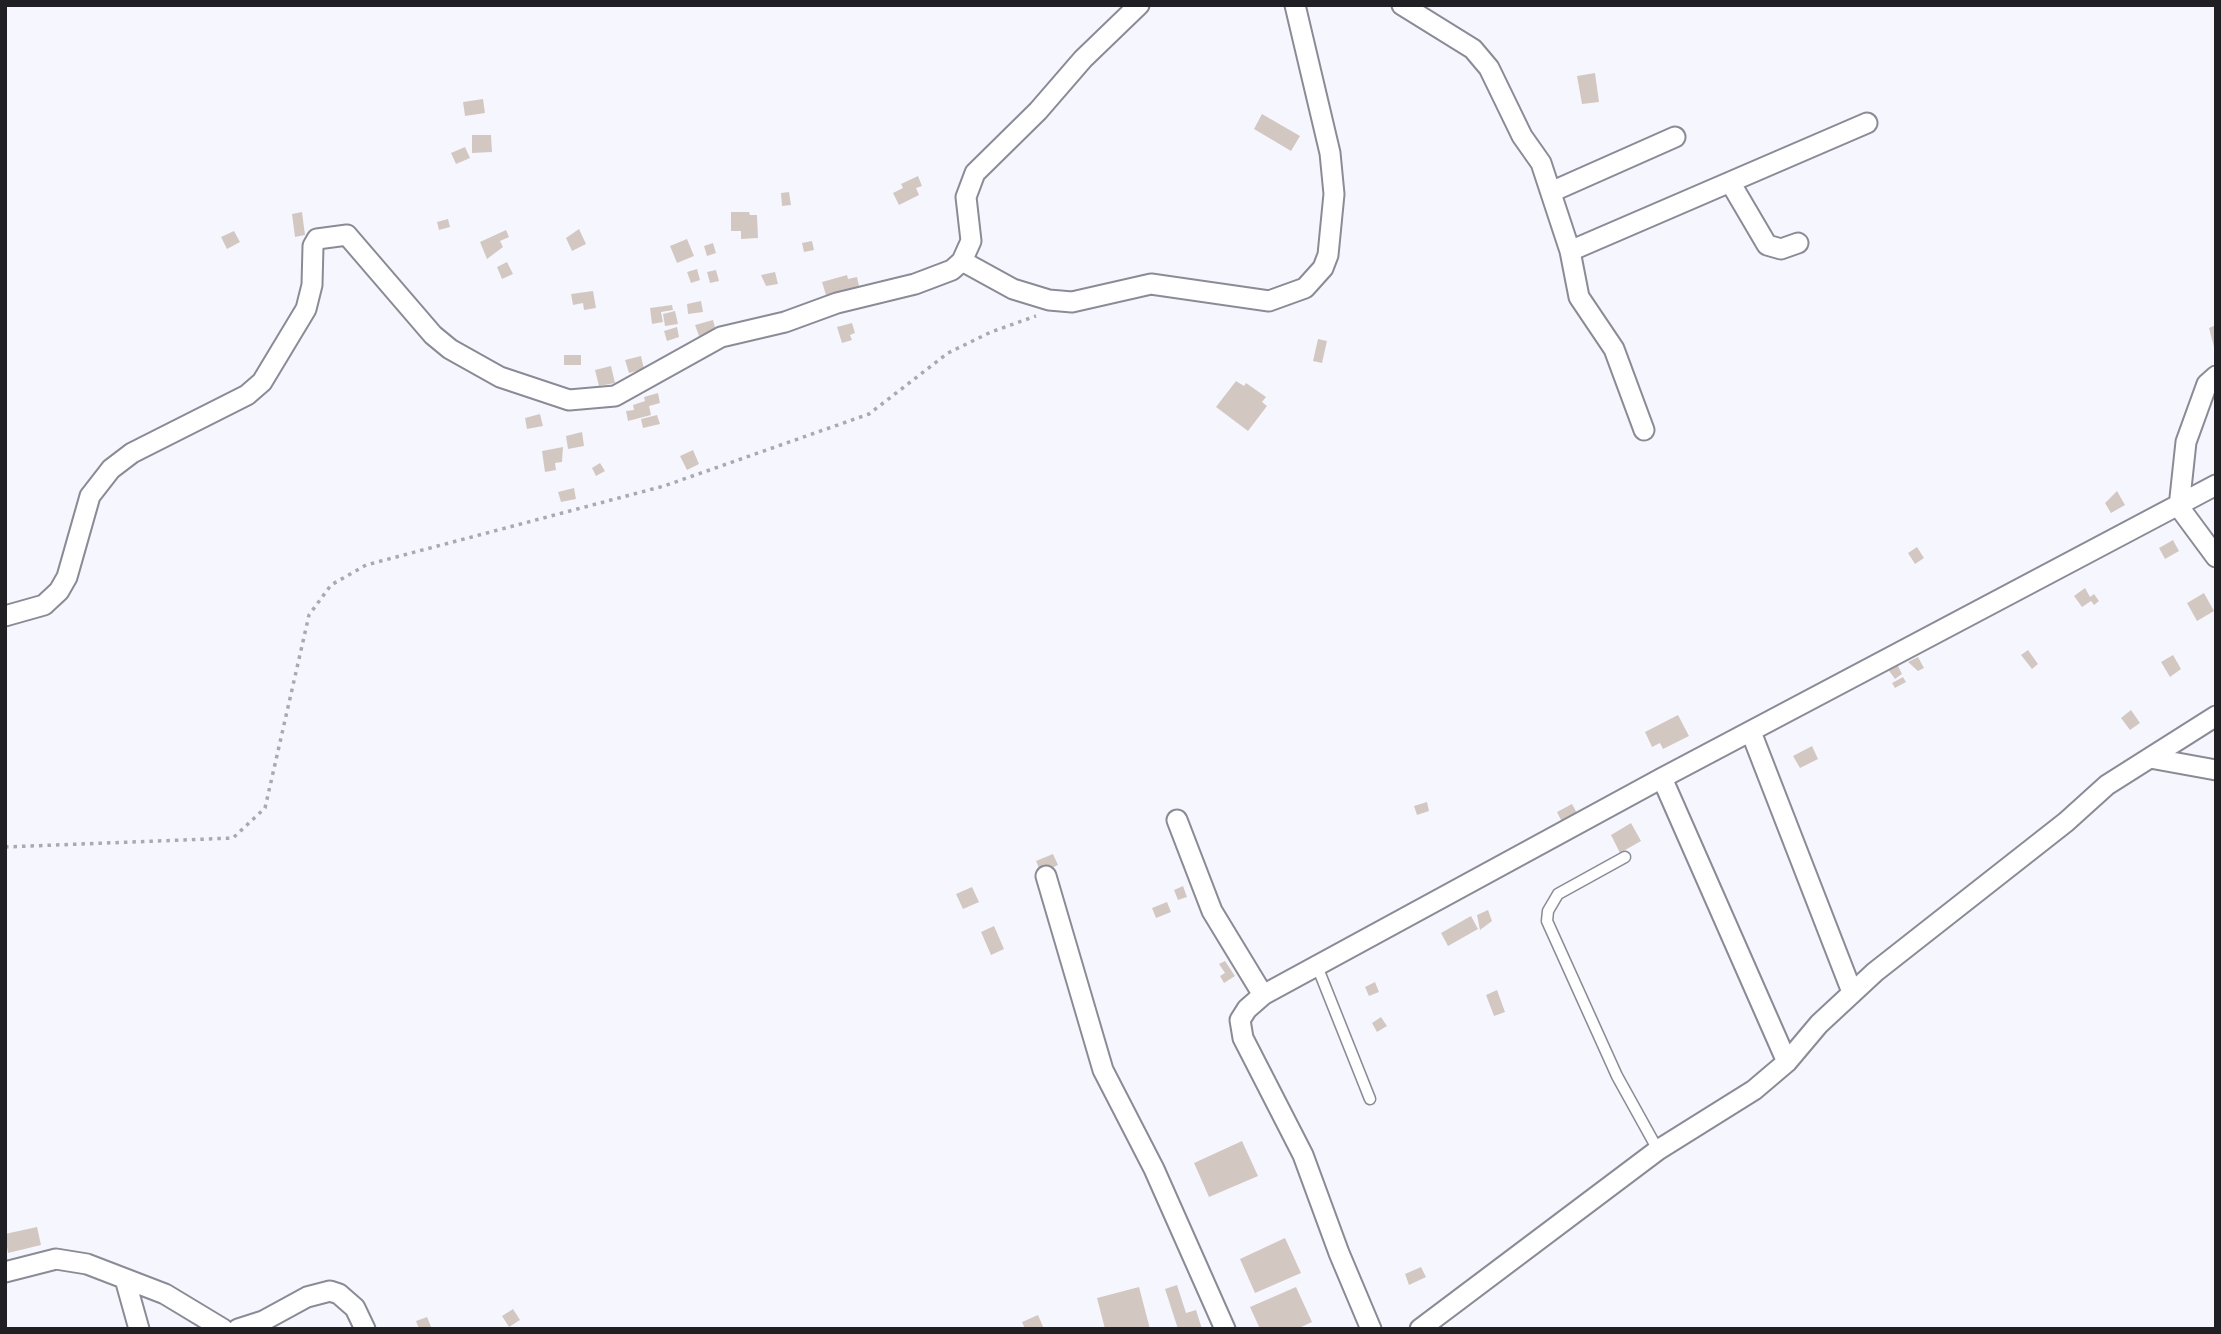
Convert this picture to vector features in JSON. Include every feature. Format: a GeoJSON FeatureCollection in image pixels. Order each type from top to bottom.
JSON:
{"type":"FeatureCollection","features":[{"type":"Feature","properties":{"kind":"street"},"geometry":{"type":"LineString","coordinates":[[5,616],[44,605],[59,590],[67,577],[90,496],[111,469],[132,453],[247,395],[262,382],[306,309],[312,285],[313,246],[317,239],[343,234],[351,237],[433,335],[450,349],[500,377],[547,395],[584,401],[615,396],[721,337],[785,322],[837,303],[915,284],[942,275],[962,261],[971,241],[966,197],[975,173],[1038,111],[1083,59],[1139,5]]}},
{"type":"Feature","properties":{"kind":"street"},"geometry":{"type":"LineString","coordinates":[[962,261],[1013,289],[1060,302],[1089,300],[1151,284],[1269,301],[1305,288],[1323,268],[1328,254],[1334,194],[1329,153],[1295,5]]}},
{"type":"Feature","properties":{"kind":"street"},"geometry":{"type":"LineString","coordinates":[[1402,5],[1463,42],[1484,61],[1522,136],[1541,163],[1570,251],[1578,297],[1614,349],[1644,430]]}},
{"type":"Feature","properties":{"kind":"street"},"geometry":{"type":"LineString","coordinates":[[1570,251],[1867,123]]}},
{"type":"Feature","properties":{"kind":"street"},"geometry":{"type":"LineString","coordinates":[[1551,192],[1675,137]]}},
{"type":"Feature","properties":{"kind":"street"},"geometry":{"type":"LineString","coordinates":[[1730,182],[1767,245],[1781,249],[1798,243]]}},
{"type":"Feature","properties":{"kind":"street"},"geometry":{"type":"LineString","coordinates":[[2179,507],[2183,494],[2186,442],[2207,384],[2216,376]]}},
{"type":"Feature","properties":{"kind":"street"},"geometry":{"type":"LineString","coordinates":[[1371,1329],[1339,1253],[1303,1155],[1240,1028],[1243,1014],[1263,995],[1662,778],[1886,658],[2179,507],[2216,485]]}},
{"type":"Feature","properties":{"kind":"street"},"geometry":{"type":"LineString","coordinates":[[2179,507],[2216,557]]}},
{"type":"Feature","properties":{"kind":"street"},"geometry":{"type":"LineString","coordinates":[[1420,1329],[1658,1150],[1754,1090],[1787,1062],[1852,992],[2066,822],[2107,785],[2216,716]]}},
{"type":"Feature","properties":{"kind":"street"},"geometry":{"type":"LineString","coordinates":[[1751,732],[1852,992]]}},
{"type":"Feature","properties":{"kind":"street"},"geometry":{"type":"LineString","coordinates":[[2150,758],[2216,770]]}},
{"type":"Feature","properties":{"kind":"street"},"geometry":{"type":"LineString","coordinates":[[1662,778],[1787,1062]]}},
{"type":"Feature","properties":{"kind":"street"},"geometry":{"type":"LineString","coordinates":[[1177,820],[1212,911],[1263,995]]}},
{"type":"Feature","properties":{"kind":"street"},"geometry":{"type":"LineString","coordinates":[[1046,876],[1103,1070],[1154,1168],[1226,1329]]}},
{"type":"Feature","properties":{"kind":"street"},"geometry":{"type":"LineString","coordinates":[[5,1272],[56,1259],[87,1264],[165,1294],[223,1329]]}},
{"type":"Feature","properties":{"kind":"street"},"geometry":{"type":"LineString","coordinates":[[125,1279],[139,1329]]}},
{"type":"Feature","properties":{"kind":"street"},"geometry":{"type":"LineString","coordinates":[[238,1329],[264,1321],[307,1297],[330,1291],[339,1294],[355,1308],[365,1329]]}},
{"type":"Feature","properties":{"kind":"lane"},"geometry":{"type":"LineString","coordinates":[[1625,857],[1558,894],[1552,900],[1547,921],[1617,1076],[1658,1150]]}},
{"type":"Feature","properties":{"kind":"lane"},"geometry":{"type":"LineString","coordinates":[[1317,966],[1370,1099]]}},
{"type":"Feature","properties":{"kind":"path"},"geometry":{"type":"LineString","coordinates":[[5,847],[233,838],[265,807],[309,615],[331,585],[366,565],[664,486],[869,414],[948,353],[991,332],[1042,314]]}},
{"type":"Feature","properties":{"kind":"building"},"geometry":{"type":"Polygon","coordinates":[[[1595,73],[1599,102],[1582,104],[1577,76],[1595,73]]]}},
{"type":"Feature","properties":{"kind":"building"},"geometry":{"type":"Polygon","coordinates":[[[483,99],[485,113],[465,116],[463,102],[483,99]]]}},
{"type":"Feature","properties":{"kind":"building"},"geometry":{"type":"Polygon","coordinates":[[[1262,114],[1300,136],[1291,151],[1254,129],[1262,114]]]}},
{"type":"Feature","properties":{"kind":"building"},"geometry":{"type":"Polygon","coordinates":[[[472,135],[491,135],[492,152],[472,153],[472,135]]]}},
{"type":"Feature","properties":{"kind":"building"},"geometry":{"type":"Polygon","coordinates":[[[465,147],[470,158],[456,164],[451,153],[465,147]]]}},
{"type":"Feature","properties":{"kind":"building"},"geometry":{"type":"Polygon","coordinates":[[[918,176],[922,186],[916,188],[919,195],[899,205],[893,193],[903,188],[901,184],[918,176]]]}},
{"type":"Feature","properties":{"kind":"building"},"geometry":{"type":"Polygon","coordinates":[[[789,192],[791,205],[782,206],[781,193],[789,192]]]}},
{"type":"Feature","properties":{"kind":"building"},"geometry":{"type":"Polygon","coordinates":[[[302,212],[305,235],[295,237],[292,214],[302,212]]]}},
{"type":"Feature","properties":{"kind":"building"},"geometry":{"type":"Polygon","coordinates":[[[731,212],[757,215],[758,238],[741,239],[741,231],[731,231],[731,212]]]}},
{"type":"Feature","properties":{"kind":"building"},"geometry":{"type":"Polygon","coordinates":[[[448,219],[450,227],[439,230],[437,222],[448,219]]]}},
{"type":"Feature","properties":{"kind":"building"},"geometry":{"type":"Polygon","coordinates":[[[579,229],[586,244],[572,251],[566,238],[579,229]]]}},
{"type":"Feature","properties":{"kind":"building"},"geometry":{"type":"Polygon","coordinates":[[[506,230],[509,237],[500,241],[503,247],[487,259],[480,242],[506,230]]]}},
{"type":"Feature","properties":{"kind":"building"},"geometry":{"type":"Polygon","coordinates":[[[234,231],[240,242],[227,249],[221,237],[234,231]]]}},
{"type":"Feature","properties":{"kind":"building"},"geometry":{"type":"Polygon","coordinates":[[[687,239],[694,256],[677,263],[670,246],[687,239]]]}},
{"type":"Feature","properties":{"kind":"building"},"geometry":{"type":"Polygon","coordinates":[[[812,241],[814,250],[804,252],[802,243],[812,241]]]}},
{"type":"Feature","properties":{"kind":"building"},"geometry":{"type":"Polygon","coordinates":[[[713,243],[716,253],[707,256],[704,246],[713,243]]]}},
{"type":"Feature","properties":{"kind":"building"},"geometry":{"type":"Polygon","coordinates":[[[507,262],[513,274],[502,279],[497,267],[507,262]]]}},
{"type":"Feature","properties":{"kind":"building"},"geometry":{"type":"Polygon","coordinates":[[[697,269],[700,280],[691,283],[687,272],[697,269]]]}},
{"type":"Feature","properties":{"kind":"building"},"geometry":{"type":"Polygon","coordinates":[[[716,270],[719,281],[710,283],[707,272],[716,270]]]}},
{"type":"Feature","properties":{"kind":"building"},"geometry":{"type":"Polygon","coordinates":[[[775,272],[778,284],[766,286],[761,275],[775,272]]]}},
{"type":"Feature","properties":{"kind":"building"},"geometry":{"type":"Polygon","coordinates":[[[847,275],[848,279],[857,277],[859,286],[826,295],[822,282],[847,275]]]}},
{"type":"Feature","properties":{"kind":"building"},"geometry":{"type":"Polygon","coordinates":[[[593,291],[596,308],[584,310],[583,303],[573,305],[571,294],[593,291]]]}},
{"type":"Feature","properties":{"kind":"building"},"geometry":{"type":"Polygon","coordinates":[[[701,301],[703,312],[688,314],[687,304],[701,301]]]}},
{"type":"Feature","properties":{"kind":"building"},"geometry":{"type":"Polygon","coordinates":[[[672,305],[673,310],[661,312],[663,322],[652,324],[650,308],[672,305]]]}},
{"type":"Feature","properties":{"kind":"building"},"geometry":{"type":"Polygon","coordinates":[[[675,311],[678,324],[665,326],[663,314],[675,311]]]}},
{"type":"Feature","properties":{"kind":"building"},"geometry":{"type":"Polygon","coordinates":[[[713,320],[716,331],[699,336],[695,325],[713,320]]]}},
{"type":"Feature","properties":{"kind":"building"},"geometry":{"type":"Polygon","coordinates":[[[852,323],[855,333],[850,335],[852,340],[842,343],[837,327],[852,323]]]}},
{"type":"Feature","properties":{"kind":"building"},"geometry":{"type":"Polygon","coordinates":[[[2216,325],[2216,346],[2214,347],[2209,328],[2216,325]]]}},
{"type":"Feature","properties":{"kind":"building"},"geometry":{"type":"Polygon","coordinates":[[[677,327],[679,337],[667,341],[664,331],[677,327]]]}},
{"type":"Feature","properties":{"kind":"building"},"geometry":{"type":"Polygon","coordinates":[[[1318,339],[1327,341],[1322,363],[1313,361],[1318,339]]]}},
{"type":"Feature","properties":{"kind":"building"},"geometry":{"type":"Polygon","coordinates":[[[564,355],[581,355],[581,365],[564,365],[564,355]]]}},
{"type":"Feature","properties":{"kind":"building"},"geometry":{"type":"Polygon","coordinates":[[[641,356],[644,369],[629,373],[625,360],[641,356]]]}},
{"type":"Feature","properties":{"kind":"building"},"geometry":{"type":"Polygon","coordinates":[[[611,366],[615,383],[599,386],[595,370],[611,366]]]}},
{"type":"Feature","properties":{"kind":"building"},"geometry":{"type":"Polygon","coordinates":[[[1236,381],[1244,386],[1246,383],[1266,397],[1262,402],[1267,406],[1248,431],[1216,407],[1236,381]]]}},
{"type":"Feature","properties":{"kind":"building"},"geometry":{"type":"Polygon","coordinates":[[[658,393],[660,403],[649,406],[651,415],[628,421],[626,411],[634,410],[633,405],[645,401],[644,397],[658,393]]]}},
{"type":"Feature","properties":{"kind":"building"},"geometry":{"type":"Polygon","coordinates":[[[540,414],[543,426],[527,429],[525,418],[540,414]]]}},
{"type":"Feature","properties":{"kind":"building"},"geometry":{"type":"Polygon","coordinates":[[[657,415],[660,424],[643,428],[641,419],[657,415]]]}},
{"type":"Feature","properties":{"kind":"building"},"geometry":{"type":"Polygon","coordinates":[[[582,432],[584,446],[568,449],[566,436],[582,432]]]}},
{"type":"Feature","properties":{"kind":"building"},"geometry":{"type":"Polygon","coordinates":[[[563,447],[562,462],[555,463],[556,470],[545,472],[542,451],[563,447]]]}},
{"type":"Feature","properties":{"kind":"building"},"geometry":{"type":"Polygon","coordinates":[[[693,450],[699,464],[687,470],[680,456],[693,450]]]}},
{"type":"Feature","properties":{"kind":"building"},"geometry":{"type":"Polygon","coordinates":[[[600,463],[605,471],[596,476],[592,468],[600,463]]]}},
{"type":"Feature","properties":{"kind":"building"},"geometry":{"type":"Polygon","coordinates":[[[574,488],[576,499],[561,502],[558,492],[574,488]]]}},
{"type":"Feature","properties":{"kind":"building"},"geometry":{"type":"Polygon","coordinates":[[[2117,491],[2125,505],[2111,513],[2105,503],[2117,491]]]}},
{"type":"Feature","properties":{"kind":"building"},"geometry":{"type":"Polygon","coordinates":[[[2173,540],[2179,551],[2165,559],[2159,548],[2173,540]]]}},
{"type":"Feature","properties":{"kind":"building"},"geometry":{"type":"Polygon","coordinates":[[[1917,547],[1924,558],[1915,564],[1908,553],[1917,547]]]}},
{"type":"Feature","properties":{"kind":"building"},"geometry":{"type":"Polygon","coordinates":[[[2085,588],[2090,597],[2094,594],[2099,601],[2094,605],[2091,601],[2082,607],[2074,596],[2085,588]]]}},
{"type":"Feature","properties":{"kind":"building"},"geometry":{"type":"Polygon","coordinates":[[[2204,593],[2214,611],[2197,621],[2187,603],[2204,593]]]}},
{"type":"Feature","properties":{"kind":"building"},"geometry":{"type":"Polygon","coordinates":[[[2028,650],[2038,664],[2032,669],[2021,655],[2028,650]]]}},
{"type":"Feature","properties":{"kind":"building"},"geometry":{"type":"Polygon","coordinates":[[[2173,655],[2181,669],[2170,677],[2161,662],[2173,655]]]}},
{"type":"Feature","properties":{"kind":"building"},"geometry":{"type":"Polygon","coordinates":[[[1918,657],[1924,668],[1918,671],[1908,662],[1918,657]]]}},
{"type":"Feature","properties":{"kind":"building"},"geometry":{"type":"Polygon","coordinates":[[[1894,658],[1902,674],[1895,679],[1885,665],[1894,658]]]}},
{"type":"Feature","properties":{"kind":"building"},"geometry":{"type":"Polygon","coordinates":[[[1903,677],[1906,682],[1895,688],[1892,683],[1903,677]]]}},
{"type":"Feature","properties":{"kind":"building"},"geometry":{"type":"Polygon","coordinates":[[[2131,710],[2140,723],[2130,730],[2121,718],[2131,710]]]}},
{"type":"Feature","properties":{"kind":"building"},"geometry":{"type":"Polygon","coordinates":[[[1678,715],[1689,736],[1663,749],[1660,743],[1652,747],[1645,732],[1678,715]]]}},
{"type":"Feature","properties":{"kind":"building"},"geometry":{"type":"Polygon","coordinates":[[[1812,746],[1818,759],[1800,768],[1793,756],[1812,746]]]}},
{"type":"Feature","properties":{"kind":"building"},"geometry":{"type":"Polygon","coordinates":[[[1427,802],[1429,811],[1417,815],[1414,806],[1427,802]]]}},
{"type":"Feature","properties":{"kind":"building"},"geometry":{"type":"Polygon","coordinates":[[[1572,804],[1578,815],[1563,824],[1557,812],[1572,804]]]}},
{"type":"Feature","properties":{"kind":"building"},"geometry":{"type":"Polygon","coordinates":[[[1631,823],[1641,841],[1620,853],[1611,835],[1631,823]]]}},
{"type":"Feature","properties":{"kind":"building"},"geometry":{"type":"Polygon","coordinates":[[[1053,854],[1058,865],[1041,873],[1036,861],[1053,854]]]}},
{"type":"Feature","properties":{"kind":"building"},"geometry":{"type":"Polygon","coordinates":[[[1183,886],[1187,897],[1178,900],[1174,890],[1183,886]]]}},
{"type":"Feature","properties":{"kind":"building"},"geometry":{"type":"Polygon","coordinates":[[[972,887],[979,902],[963,909],[956,894],[972,887]]]}},
{"type":"Feature","properties":{"kind":"building"},"geometry":{"type":"Polygon","coordinates":[[[1167,902],[1171,912],[1156,918],[1152,908],[1167,902]]]}},
{"type":"Feature","properties":{"kind":"building"},"geometry":{"type":"Polygon","coordinates":[[[1488,910],[1492,921],[1480,930],[1477,915],[1488,910]]]}},
{"type":"Feature","properties":{"kind":"building"},"geometry":{"type":"Polygon","coordinates":[[[1471,916],[1478,929],[1448,946],[1441,933],[1471,916]]]}},
{"type":"Feature","properties":{"kind":"building"},"geometry":{"type":"Polygon","coordinates":[[[994,926],[1004,949],[991,955],[981,932],[994,926]]]}},
{"type":"Feature","properties":{"kind":"building"},"geometry":{"type":"Polygon","coordinates":[[[1225,961],[1235,976],[1224,983],[1220,976],[1225,973],[1219,964],[1225,961]]]}},
{"type":"Feature","properties":{"kind":"building"},"geometry":{"type":"Polygon","coordinates":[[[1375,982],[1379,992],[1369,996],[1365,987],[1375,982]]]}},
{"type":"Feature","properties":{"kind":"building"},"geometry":{"type":"Polygon","coordinates":[[[1497,990],[1505,1012],[1494,1016],[1486,995],[1497,990]]]}},
{"type":"Feature","properties":{"kind":"building"},"geometry":{"type":"Polygon","coordinates":[[[1381,1017],[1387,1026],[1377,1032],[1372,1023],[1381,1017]]]}},
{"type":"Feature","properties":{"kind":"building"},"geometry":{"type":"Polygon","coordinates":[[[1242,1141],[1258,1176],[1209,1197],[1194,1163],[1242,1141]]]}},
{"type":"Feature","properties":{"kind":"building"},"geometry":{"type":"Polygon","coordinates":[[[37,1227],[41,1245],[8,1253],[5,1234],[37,1227]]]}},
{"type":"Feature","properties":{"kind":"building"},"geometry":{"type":"Polygon","coordinates":[[[1285,1238],[1301,1273],[1255,1293],[1240,1259],[1285,1238]]]}},
{"type":"Feature","properties":{"kind":"building"},"geometry":{"type":"Polygon","coordinates":[[[1421,1267],[1426,1277],[1409,1285],[1405,1274],[1421,1267]]]}},
{"type":"Feature","properties":{"kind":"building"},"geometry":{"type":"Polygon","coordinates":[[[1177,1285],[1186,1313],[1196,1310],[1202,1329],[1178,1329],[1165,1289],[1177,1285]]]}},
{"type":"Feature","properties":{"kind":"building"},"geometry":{"type":"Polygon","coordinates":[[[1139,1287],[1150,1329],[1105,1329],[1097,1298],[1139,1287]]]}},
{"type":"Feature","properties":{"kind":"building"},"geometry":{"type":"Polygon","coordinates":[[[1296,1287],[1312,1322],[1297,1329],[1260,1329],[1250,1307],[1296,1287]]]}},
{"type":"Feature","properties":{"kind":"building"},"geometry":{"type":"Polygon","coordinates":[[[513,1309],[520,1320],[509,1327],[502,1316],[513,1309]]]}},
{"type":"Feature","properties":{"kind":"building"},"geometry":{"type":"Polygon","coordinates":[[[1038,1315],[1044,1329],[1025,1329],[1022,1322],[1038,1315]]]}},
{"type":"Feature","properties":{"kind":"building"},"geometry":{"type":"Polygon","coordinates":[[[427,1317],[432,1329],[419,1329],[416,1321],[427,1317]]]}}]}
